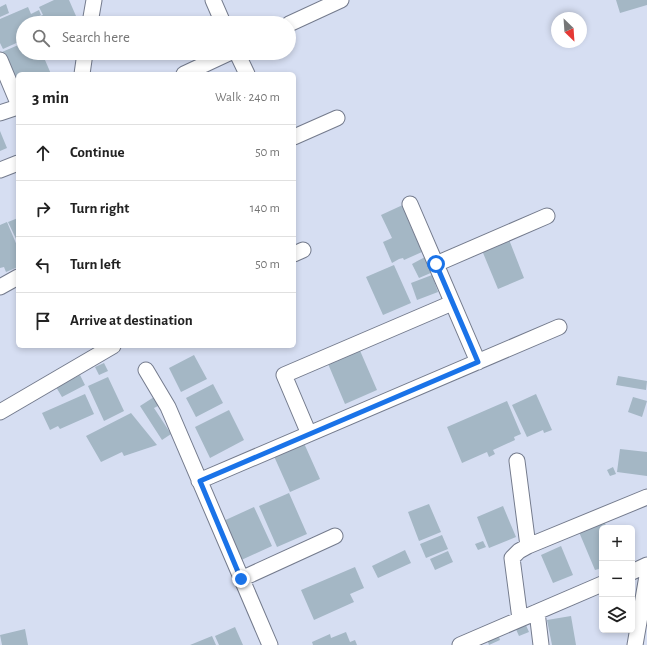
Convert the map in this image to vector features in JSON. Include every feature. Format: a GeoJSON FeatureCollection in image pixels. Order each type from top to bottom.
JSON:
{"type":"FeatureCollection","features":[{"type":"Feature","properties":{"kind":"street"},"geometry":{"type":"LineString","coordinates":[[91,16],[94,0]]}},
{"type":"Feature","properties":{"kind":"street"},"geometry":{"type":"LineString","coordinates":[[213,0],[220,16]]}},
{"type":"Feature","properties":{"kind":"street"},"geometry":{"type":"LineString","coordinates":[[296,20],[333,2]]}},
{"type":"Feature","properties":{"kind":"street"},"geometry":{"type":"LineString","coordinates":[[0,60],[16,98]]}},
{"type":"Feature","properties":{"kind":"street"},"geometry":{"type":"LineString","coordinates":[[82,72],[85,60]]}},
{"type":"Feature","properties":{"kind":"street"},"geometry":{"type":"LineString","coordinates":[[188,72],[214,60]]}},
{"type":"Feature","properties":{"kind":"street"},"geometry":{"type":"LineString","coordinates":[[240,60],[246,72]]}},
{"type":"Feature","properties":{"kind":"street"},"geometry":{"type":"LineString","coordinates":[[0,113],[16,107]]}},
{"type":"Feature","properties":{"kind":"street"},"geometry":{"type":"LineString","coordinates":[[296,136],[337,118]]}},
{"type":"Feature","properties":{"kind":"street"},"geometry":{"type":"LineString","coordinates":[[0,170],[16,163]]}},
{"type":"Feature","properties":{"kind":"street"},"geometry":{"type":"LineString","coordinates":[[410,204],[478,362]]}},
{"type":"Feature","properties":{"kind":"street"},"geometry":{"type":"LineString","coordinates":[[436,264],[547,216]]}},
{"type":"Feature","properties":{"kind":"street"},"geometry":{"type":"LineString","coordinates":[[0,287],[16,278]]}},
{"type":"Feature","properties":{"kind":"street"},"geometry":{"type":"LineString","coordinates":[[309,434],[284,375],[452,303]]}},
{"type":"Feature","properties":{"kind":"street"},"geometry":{"type":"LineString","coordinates":[[200,481],[559,327]]}},
{"type":"Feature","properties":{"kind":"street"},"geometry":{"type":"LineString","coordinates":[[0,412],[110,348]]}},
{"type":"Feature","properties":{"kind":"street"},"geometry":{"type":"LineString","coordinates":[[146,370],[168,407],[270,645]]}},
{"type":"Feature","properties":{"kind":"street"},"geometry":{"type":"LineString","coordinates":[[517,461],[528,546]]}},
{"type":"Feature","properties":{"kind":"street"},"geometry":{"type":"LineString","coordinates":[[520,619],[512,558],[519,551],[647,497]]}},
{"type":"Feature","properties":{"kind":"street"},"geometry":{"type":"LineString","coordinates":[[241,579],[335,536]]}},
{"type":"Feature","properties":{"kind":"street"},"geometry":{"type":"LineString","coordinates":[[635,571],[647,565]]}},
{"type":"Feature","properties":{"kind":"street"},"geometry":{"type":"LineString","coordinates":[[635,645],[647,576]]}},
{"type":"Feature","properties":{"kind":"street"},"geometry":{"type":"LineString","coordinates":[[460,645],[599,585]]}},
{"type":"Feature","properties":{"kind":"street"},"geometry":{"type":"LineString","coordinates":[[536,612],[541,645]]}},
{"type":"Feature","properties":{"kind":"building"},"geometry":{"type":"Polygon","coordinates":[[[54,0],[69,0],[76,16],[40,16],[43,15],[39,7],[54,0]]]}},
{"type":"Feature","properties":{"kind":"building"},"geometry":{"type":"Polygon","coordinates":[[[616,0],[647,0],[647,5],[620,13],[616,0]]]}},
{"type":"Feature","properties":{"kind":"building"},"geometry":{"type":"Polygon","coordinates":[[[6,4],[9,13],[0,17],[0,7],[6,4]]]}},
{"type":"Feature","properties":{"kind":"building"},"geometry":{"type":"Polygon","coordinates":[[[28,7],[31,14],[39,10],[41,15],[16,16],[16,43],[3,49],[0,43],[0,19],[28,7]]]}},
{"type":"Feature","properties":{"kind":"building"},"geometry":{"type":"Polygon","coordinates":[[[16,46],[16,60],[45,60],[50,72],[16,72],[16,87],[2,52],[16,46]]]}},
{"type":"Feature","properties":{"kind":"building"},"geometry":{"type":"Polygon","coordinates":[[[0,131],[7,148],[0,151],[0,131]]]}},
{"type":"Feature","properties":{"kind":"building"},"geometry":{"type":"Polygon","coordinates":[[[407,203],[414,218],[408,220],[422,252],[404,260],[403,258],[399,259],[392,263],[383,242],[392,238],[381,215],[407,203]]]}},
{"type":"Feature","properties":{"kind":"building"},"geometry":{"type":"Polygon","coordinates":[[[16,219],[16,239],[8,222],[16,219]]]}},
{"type":"Feature","properties":{"kind":"building"},"geometry":{"type":"Polygon","coordinates":[[[7,222],[16,243],[16,268],[6,272],[4,267],[0,268],[0,225],[7,222]]]}},
{"type":"Feature","properties":{"kind":"building"},"geometry":{"type":"Polygon","coordinates":[[[508,237],[524,278],[498,289],[481,248],[508,237]]]}},
{"type":"Feature","properties":{"kind":"building"},"geometry":{"type":"Polygon","coordinates":[[[425,257],[433,272],[419,278],[412,264],[425,257]]]}},
{"type":"Feature","properties":{"kind":"building"},"geometry":{"type":"Polygon","coordinates":[[[394,265],[411,303],[383,315],[366,277],[394,265]]]}},
{"type":"Feature","properties":{"kind":"building"},"geometry":{"type":"Polygon","coordinates":[[[432,275],[438,292],[417,300],[411,283],[432,275]]]}},
{"type":"Feature","properties":{"kind":"building"},"geometry":{"type":"Polygon","coordinates":[[[358,346],[377,390],[345,404],[326,359],[358,346]]]}},
{"type":"Feature","properties":{"kind":"building"},"geometry":{"type":"Polygon","coordinates":[[[194,355],[207,379],[181,392],[169,368],[194,355]]]}},
{"type":"Feature","properties":{"kind":"building"},"geometry":{"type":"Polygon","coordinates":[[[104,363],[108,371],[99,375],[95,367],[104,363]]]}},
{"type":"Feature","properties":{"kind":"building"},"geometry":{"type":"Polygon","coordinates":[[[80,375],[85,385],[62,397],[56,387],[80,375]]]}},
{"type":"Feature","properties":{"kind":"building"},"geometry":{"type":"Polygon","coordinates":[[[618,376],[647,381],[646,390],[616,385],[618,376]]]}},
{"type":"Feature","properties":{"kind":"building"},"geometry":{"type":"Polygon","coordinates":[[[108,377],[124,411],[104,421],[88,386],[108,377]]]}},
{"type":"Feature","properties":{"kind":"building"},"geometry":{"type":"Polygon","coordinates":[[[213,384],[223,403],[196,417],[186,398],[213,384]]]}},
{"type":"Feature","properties":{"kind":"building"},"geometry":{"type":"Polygon","coordinates":[[[85,394],[94,414],[60,429],[58,426],[50,430],[42,413],[85,394]]]}},
{"type":"Feature","properties":{"kind":"building"},"geometry":{"type":"Polygon","coordinates":[[[536,394],[552,430],[544,433],[543,430],[527,437],[512,405],[536,394]]]}},
{"type":"Feature","properties":{"kind":"building"},"geometry":{"type":"Polygon","coordinates":[[[154,397],[160,405],[154,408],[171,434],[162,440],[140,406],[154,397]]]}},
{"type":"Feature","properties":{"kind":"building"},"geometry":{"type":"Polygon","coordinates":[[[633,397],[647,401],[642,417],[628,412],[633,397]]]}},
{"type":"Feature","properties":{"kind":"building"},"geometry":{"type":"Polygon","coordinates":[[[507,401],[521,434],[514,437],[515,440],[493,450],[495,454],[489,457],[487,452],[462,463],[447,427],[507,401]]]}},
{"type":"Feature","properties":{"kind":"building"},"geometry":{"type":"Polygon","coordinates":[[[229,410],[244,440],[210,458],[195,427],[229,410]]]}},
{"type":"Feature","properties":{"kind":"building"},"geometry":{"type":"Polygon","coordinates":[[[131,413],[157,445],[124,456],[122,452],[101,462],[86,436],[131,413]]]}},
{"type":"Feature","properties":{"kind":"building"},"geometry":{"type":"Polygon","coordinates":[[[303,441],[320,479],[290,492],[273,454],[303,441]]]}},
{"type":"Feature","properties":{"kind":"building"},"geometry":{"type":"Polygon","coordinates":[[[620,449],[647,452],[647,476],[617,472],[620,449]]]}},
{"type":"Feature","properties":{"kind":"building"},"geometry":{"type":"Polygon","coordinates":[[[613,467],[616,474],[610,476],[607,470],[613,467]]]}},
{"type":"Feature","properties":{"kind":"building"},"geometry":{"type":"Polygon","coordinates":[[[289,493],[307,534],[277,547],[259,506],[289,493]]]}},
{"type":"Feature","properties":{"kind":"building"},"geometry":{"type":"Polygon","coordinates":[[[429,504],[441,532],[419,541],[408,512],[429,504]]]}},
{"type":"Feature","properties":{"kind":"building"},"geometry":{"type":"Polygon","coordinates":[[[503,506],[516,537],[489,548],[477,517],[503,506]]]}},
{"type":"Feature","properties":{"kind":"building"},"geometry":{"type":"Polygon","coordinates":[[[254,507],[272,546],[237,562],[219,523],[254,507]]]}},
{"type":"Feature","properties":{"kind":"building"},"geometry":{"type":"Polygon","coordinates":[[[604,521],[606,525],[599,525],[599,569],[595,570],[579,532],[604,521]]]}},
{"type":"Feature","properties":{"kind":"building"},"geometry":{"type":"Polygon","coordinates":[[[442,535],[448,549],[426,558],[420,544],[442,535]]]}},
{"type":"Feature","properties":{"kind":"building"},"geometry":{"type":"Polygon","coordinates":[[[483,541],[486,547],[478,550],[475,544],[483,541]]]}},
{"type":"Feature","properties":{"kind":"building"},"geometry":{"type":"Polygon","coordinates":[[[561,546],[573,575],[553,583],[541,555],[561,546]]]}},
{"type":"Feature","properties":{"kind":"building"},"geometry":{"type":"Polygon","coordinates":[[[405,550],[411,563],[378,578],[372,566],[405,550]]]}},
{"type":"Feature","properties":{"kind":"building"},"geometry":{"type":"Polygon","coordinates":[[[448,551],[453,562],[435,570],[430,559],[448,551]]]}},
{"type":"Feature","properties":{"kind":"building"},"geometry":{"type":"Polygon","coordinates":[[[355,567],[364,588],[350,594],[354,602],[314,620],[301,590],[355,567]]]}},
{"type":"Feature","properties":{"kind":"building"},"geometry":{"type":"Polygon","coordinates":[[[571,616],[576,645],[552,645],[547,620],[571,616]]]}},
{"type":"Feature","properties":{"kind":"building"},"geometry":{"type":"Polygon","coordinates":[[[525,623],[529,632],[519,636],[515,627],[525,623]]]}},
{"type":"Feature","properties":{"kind":"building"},"geometry":{"type":"Polygon","coordinates":[[[235,627],[243,645],[219,645],[215,636],[235,627]]]}},
{"type":"Feature","properties":{"kind":"building"},"geometry":{"type":"Polygon","coordinates":[[[25,629],[28,645],[2,645],[0,635],[25,629]]]}},
{"type":"Feature","properties":{"kind":"building"},"geometry":{"type":"Polygon","coordinates":[[[346,632],[350,642],[355,640],[357,645],[313,645],[312,642],[330,634],[331,638],[346,632]]]}},
{"type":"Feature","properties":{"kind":"building"},"geometry":{"type":"Polygon","coordinates":[[[498,634],[500,640],[489,645],[487,639],[498,634]]]}},
{"type":"Feature","properties":{"kind":"building"},"geometry":{"type":"Polygon","coordinates":[[[212,636],[216,645],[190,645],[212,636]]]}},
{"type":"Feature","properties":{"kind":"route"},"geometry":{"type":"LineString","coordinates":[[241,579],[200,481],[478,362],[436,264]]}}]}
